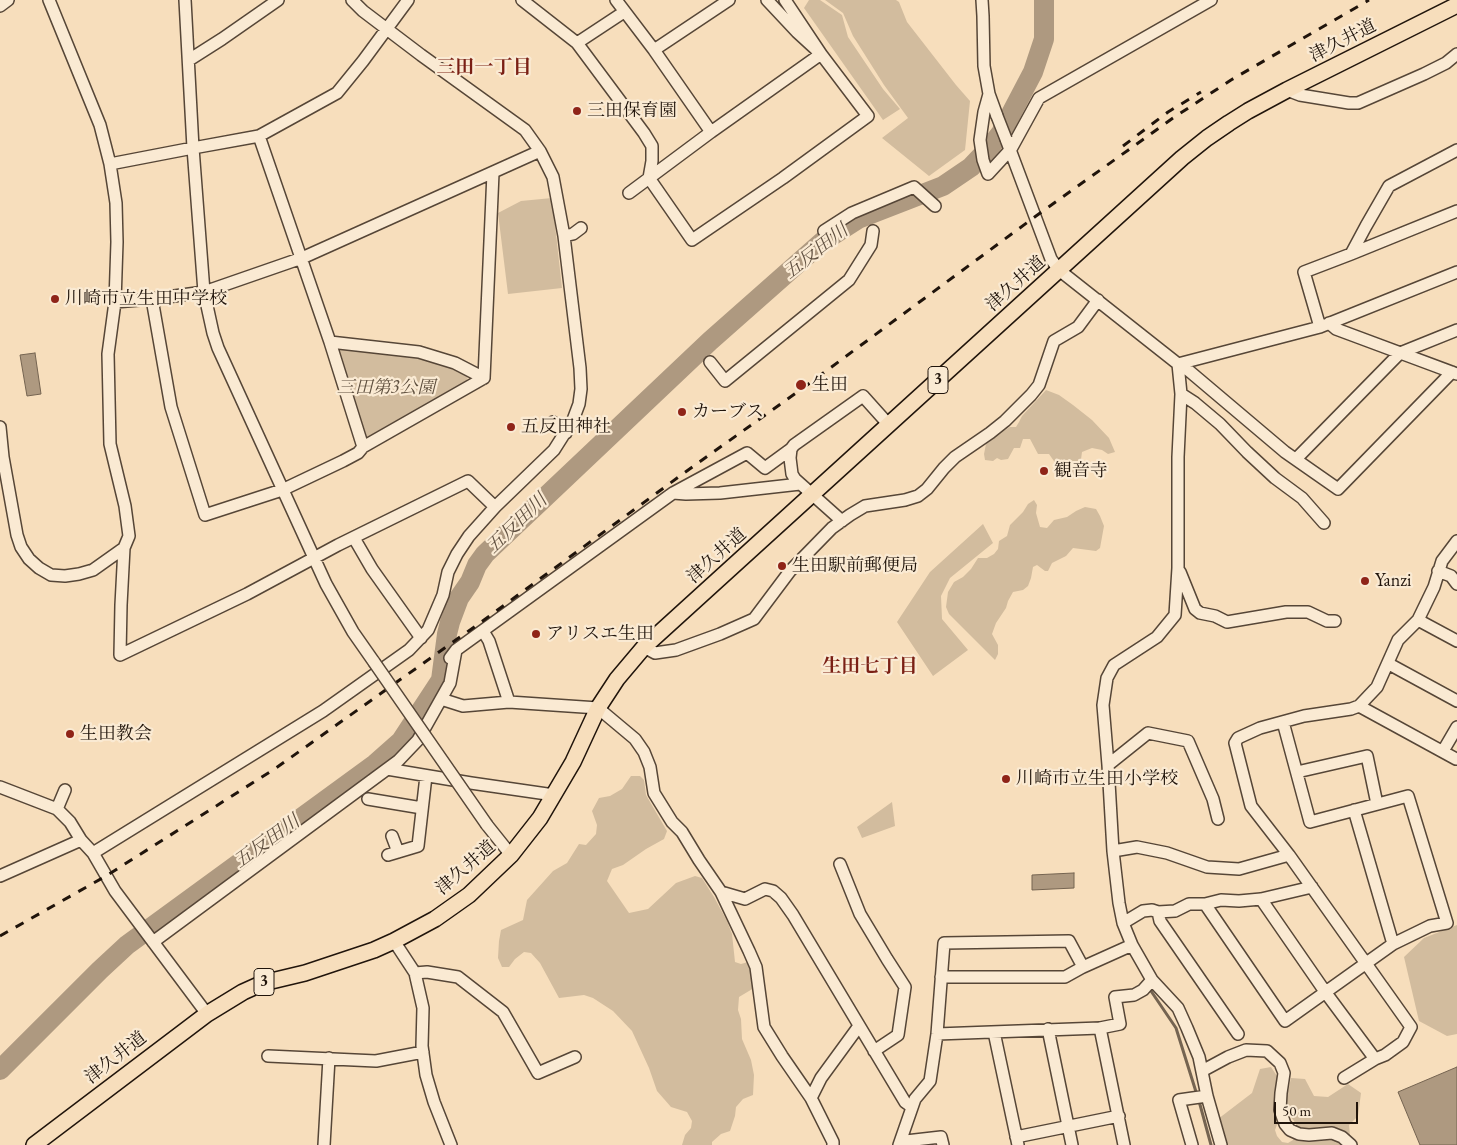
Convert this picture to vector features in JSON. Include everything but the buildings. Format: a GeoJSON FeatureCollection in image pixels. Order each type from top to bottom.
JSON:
{"type":"FeatureCollection","features":[{"type":"Feature","properties":{"kind":"main road","name":"津久井道"},"geometry":{"type":"LineString","coordinates":[[34,1145],[207,1014],[243,992],[263,983],[305,973],[374,950],[435,919],[469,895],[510,855],[540,818],[573,762],[598,708],[617,679],[644,647],[1182,158],[1229,123],[1287,90],[1457,6]]}},
{"type":"Feature","properties":{"kind":"street"},"geometry":{"type":"LineString","coordinates":[[0,6],[8,0]]}},
{"type":"Feature","properties":{"kind":"street"},"geometry":{"type":"LineString","coordinates":[[49,0],[100,125],[110,164],[116,203],[114,302],[108,354],[110,444],[130,536],[124,548],[120,655],[247,594],[314,558],[468,481],[495,508]]}},
{"type":"Feature","properties":{"kind":"street"},"geometry":{"type":"LineString","coordinates":[[185,0],[193,148],[204,292],[218,348],[326,584],[353,632],[510,855]]}},
{"type":"Feature","properties":{"kind":"street"},"geometry":{"type":"LineString","coordinates":[[189,60],[278,0]]}},
{"type":"Feature","properties":{"kind":"street"},"geometry":{"type":"LineString","coordinates":[[94,853],[323,711],[410,650],[428,630],[443,595],[448,572],[469,536],[554,450],[566,433],[576,412],[581,389],[564,236],[553,177],[540,151],[525,130],[421,55],[363,11],[352,0]]}},
{"type":"Feature","properties":{"kind":"street"},"geometry":{"type":"LineString","coordinates":[[110,164],[259,136],[337,93],[408,0]]}},
{"type":"Feature","properties":{"kind":"street"},"geometry":{"type":"LineString","coordinates":[[522,0],[577,43],[652,146],[649,178],[692,240],[783,178],[868,116],[821,54],[785,0]]}},
{"type":"Feature","properties":{"kind":"street"},"geometry":{"type":"LineString","coordinates":[[616,0],[654,50],[711,132]]}},
{"type":"Feature","properties":{"kind":"street"},"geometry":{"type":"LineString","coordinates":[[654,50],[729,0]]}},
{"type":"Feature","properties":{"kind":"street"},"geometry":{"type":"LineString","coordinates":[[767,0],[821,54]]}},
{"type":"Feature","properties":{"kind":"street"},"geometry":{"type":"LineString","coordinates":[[982,0],[984,66],[989,94],[1051,259],[1059,270],[1188,370],[1285,452],[1338,489],[1454,373],[1325,325],[1304,272],[1457,211]]}},
{"type":"Feature","properties":{"kind":"street"},"geometry":{"type":"LineString","coordinates":[[989,94],[980,140],[986,170],[1009,144],[1039,98],[1212,0]]}},
{"type":"Feature","properties":{"kind":"street"},"geometry":{"type":"LineString","coordinates":[[577,43],[624,12]]}},
{"type":"Feature","properties":{"kind":"street"},"geometry":{"type":"LineString","coordinates":[[629,193],[821,54]]}},
{"type":"Feature","properties":{"kind":"street"},"geometry":{"type":"LineString","coordinates":[[1287,90],[1300,96],[1348,103],[1358,102],[1424,74],[1446,63],[1457,54]]}},
{"type":"Feature","properties":{"kind":"street"},"geometry":{"type":"LineString","coordinates":[[259,136],[302,258],[363,447]]}},
{"type":"Feature","properties":{"kind":"street"},"geometry":{"type":"LineString","coordinates":[[114,302],[204,292],[302,258],[540,151]]}},
{"type":"Feature","properties":{"kind":"street"},"geometry":{"type":"LineString","coordinates":[[1352,254],[1373,212],[1389,186],[1454,155]]}},
{"type":"Feature","properties":{"kind":"street"},"geometry":{"type":"LineString","coordinates":[[484,378],[493,172]]}},
{"type":"Feature","properties":{"kind":"street"},"geometry":{"type":"LineString","coordinates":[[824,231],[852,213],[914,187],[933,204]]}},
{"type":"Feature","properties":{"kind":"street"},"geometry":{"type":"LineString","coordinates":[[564,236],[573,234],[581,228]]}},
{"type":"Feature","properties":{"kind":"street"},"geometry":{"type":"LineString","coordinates":[[710,362],[726,381],[849,280],[871,245],[873,231]]}},
{"type":"Feature","properties":{"kind":"street"},"geometry":{"type":"LineString","coordinates":[[1178,364],[1325,325],[1457,272]]}},
{"type":"Feature","properties":{"kind":"street"},"geometry":{"type":"LineString","coordinates":[[152,299],[171,407],[205,515],[282,490],[358,453],[363,447],[484,378]]}},
{"type":"Feature","properties":{"kind":"street"},"geometry":{"type":"LineString","coordinates":[[644,647],[655,652],[676,650],[754,619],[790,571],[832,528],[865,506],[905,500],[918,496],[927,489],[955,457],[990,433],[1031,395],[1039,385],[1054,340],[1078,327],[1098,300]]}},
{"type":"Feature","properties":{"kind":"street"},"geometry":{"type":"LineString","coordinates":[[1296,459],[1400,353],[1457,330]]}},
{"type":"Feature","properties":{"kind":"street"},"geometry":{"type":"LineString","coordinates":[[330,342],[419,352],[455,364],[484,378]]}},
{"type":"Feature","properties":{"kind":"street"},"geometry":{"type":"LineString","coordinates":[[1178,364],[1180,394],[1178,568],[1175,615],[1156,637],[1114,665],[1107,678],[1103,705],[1113,852],[1123,922],[1132,945],[1152,980],[1178,1008],[1187,1028],[1199,1057],[1207,1096],[1221,1145]]}},
{"type":"Feature","properties":{"kind":"street"},"geometry":{"type":"LineString","coordinates":[[1180,394],[1196,403],[1220,424],[1261,465],[1302,498],[1324,523]]}},
{"type":"Feature","properties":{"kind":"street"},"geometry":{"type":"LineString","coordinates":[[151,940],[398,761],[418,740],[450,683],[453,659],[483,631],[673,493],[747,453],[765,468],[863,396],[889,425]]}},
{"type":"Feature","properties":{"kind":"street"},"geometry":{"type":"LineString","coordinates":[[553,422],[566,433]]}},
{"type":"Feature","properties":{"kind":"street"},"geometry":{"type":"LineString","coordinates":[[0,427],[3,456],[17,535],[21,547],[29,559],[51,575],[65,576],[93,570],[124,548]]}},
{"type":"Feature","properties":{"kind":"street"},"geometry":{"type":"LineString","coordinates":[[791,449],[792,474],[795,480],[842,521]]}},
{"type":"Feature","properties":{"kind":"street"},"geometry":{"type":"LineString","coordinates":[[673,493],[720,493],[800,484]]}},
{"type":"Feature","properties":{"kind":"street"},"geometry":{"type":"LineString","coordinates":[[354,538],[372,569],[421,638]]}},
{"type":"Feature","properties":{"kind":"street"},"geometry":{"type":"LineString","coordinates":[[1344,1078],[1385,1055],[1403,1042],[1411,1027],[1289,855],[1251,806],[1249,792],[1235,743],[1238,738],[1260,728],[1304,716],[1351,709],[1359,706],[1377,687],[1389,664],[1398,640],[1418,620],[1434,587],[1442,561],[1457,542]]}},
{"type":"Feature","properties":{"kind":"street"},"geometry":{"type":"LineString","coordinates":[[1178,568],[1195,609],[1200,613],[1215,616],[1227,622],[1286,612],[1308,612],[1328,621],[1335,620]]}},
{"type":"Feature","properties":{"kind":"street"},"geometry":{"type":"LineString","coordinates":[[1438,571],[1451,576],[1457,584]]}},
{"type":"Feature","properties":{"kind":"street"},"geometry":{"type":"LineString","coordinates":[[1418,620],[1457,641]]}},
{"type":"Feature","properties":{"kind":"street"},"geometry":{"type":"LineString","coordinates":[[483,631],[489,641],[510,702]]}},
{"type":"Feature","properties":{"kind":"street"},"geometry":{"type":"LineString","coordinates":[[1389,664],[1457,701]]}},
{"type":"Feature","properties":{"kind":"street"},"geometry":{"type":"LineString","coordinates":[[441,699],[464,706],[510,702],[598,708],[635,739],[644,752],[650,767],[654,793],[721,892],[756,966],[764,1027],[811,1098],[834,1145]]}},
{"type":"Feature","properties":{"kind":"street"},"geometry":{"type":"LineString","coordinates":[[1359,706],[1456,759]]}},
{"type":"Feature","properties":{"kind":"street"},"geometry":{"type":"LineString","coordinates":[[1205,904],[1285,1021],[1393,944],[1430,926],[1447,923],[1408,796],[1310,822],[1283,722]]}},
{"type":"Feature","properties":{"kind":"street"},"geometry":{"type":"LineString","coordinates":[[1442,751],[1457,727]]}},
{"type":"Feature","properties":{"kind":"street"},"geometry":{"type":"LineString","coordinates":[[1108,765],[1148,733],[1188,741],[1213,799],[1218,819]]}},
{"type":"Feature","properties":{"kind":"street"},"geometry":{"type":"LineString","coordinates":[[1296,772],[1367,756],[1377,804]]}},
{"type":"Feature","properties":{"kind":"street"},"geometry":{"type":"LineString","coordinates":[[387,769],[554,795]]}},
{"type":"Feature","properties":{"kind":"street"},"geometry":{"type":"LineString","coordinates":[[392,836],[393,854],[418,846],[426,776]]}},
{"type":"Feature","properties":{"kind":"street"},"geometry":{"type":"LineString","coordinates":[[0,787],[57,809],[70,822],[81,840],[94,853],[115,890],[139,924],[207,1014]]}},
{"type":"Feature","properties":{"kind":"street"},"geometry":{"type":"LineString","coordinates":[[57,809],[65,790]]}},
{"type":"Feature","properties":{"kind":"street"},"geometry":{"type":"LineString","coordinates":[[368,799],[422,808]]}},
{"type":"Feature","properties":{"kind":"street"},"geometry":{"type":"LineString","coordinates":[[1354,810],[1393,944]]}},
{"type":"Feature","properties":{"kind":"street"},"geometry":{"type":"LineString","coordinates":[[0,876],[81,840]]}},
{"type":"Feature","properties":{"kind":"street"},"geometry":{"type":"LineString","coordinates":[[1113,852],[1137,848],[1167,853],[1207,866],[1239,869],[1289,855]]}},
{"type":"Feature","properties":{"kind":"street"},"geometry":{"type":"LineString","coordinates":[[840,864],[860,914],[905,987],[898,1036],[874,1051]]}},
{"type":"Feature","properties":{"kind":"street"},"geometry":{"type":"LineString","coordinates":[[1123,922],[1143,911],[1175,911],[1189,904],[1205,904],[1221,900],[1261,899],[1312,887]]}},
{"type":"Feature","properties":{"kind":"street"},"geometry":{"type":"LineString","coordinates":[[721,892],[745,899],[765,889],[781,898],[905,1102],[912,1107]]}},
{"type":"Feature","properties":{"kind":"street"},"geometry":{"type":"LineString","coordinates":[[1261,899],[1326,993],[1375,1059]]}},
{"type":"Feature","properties":{"kind":"street"},"geometry":{"type":"LineString","coordinates":[[1158,912],[1160,921],[1238,1034]]}},
{"type":"Feature","properties":{"kind":"street"},"geometry":{"type":"LineString","coordinates":[[394,941],[415,973],[423,1008],[423,1052],[426,1075],[434,1102],[451,1145]]}},
{"type":"Feature","properties":{"kind":"street"},"geometry":{"type":"LineString","coordinates":[[900,1143],[912,1107],[930,1081],[937,1034],[944,943],[1069,942],[1083,967]]}},
{"type":"Feature","properties":{"kind":"street"},"geometry":{"type":"LineString","coordinates":[[941,977],[1065,977],[1132,945]]}},
{"type":"Feature","properties":{"kind":"street"},"geometry":{"type":"LineString","coordinates":[[415,973],[427,972],[458,977],[503,1012],[538,1073],[575,1057]]}},
{"type":"Feature","properties":{"kind":"street"},"geometry":{"type":"LineString","coordinates":[[937,1034],[1100,1028],[1120,1024],[1116,996],[1134,995],[1143,990],[1152,980]]}},
{"type":"Feature","properties":{"kind":"street"},"geometry":{"type":"LineString","coordinates":[[811,1098],[820,1078],[859,1026]]}},
{"type":"Feature","properties":{"kind":"street"},"geometry":{"type":"LineString","coordinates":[[1100,1028],[1124,1145]]}},
{"type":"Feature","properties":{"kind":"street"},"geometry":{"type":"LineString","coordinates":[[1048,1030],[1072,1145]]}},
{"type":"Feature","properties":{"kind":"street"},"geometry":{"type":"LineString","coordinates":[[994,1032],[1017,1141],[1068,1126],[1118,1116]]}},
{"type":"Feature","properties":{"kind":"street"},"geometry":{"type":"LineString","coordinates":[[1202,1072],[1228,1057],[1246,1050],[1267,1052],[1280,1063],[1284,1073],[1280,1110],[1285,1124],[1290,1130],[1299,1134],[1309,1135],[1332,1133],[1342,1137],[1351,1145]]}},
{"type":"Feature","properties":{"kind":"street"},"geometry":{"type":"LineString","coordinates":[[268,1056],[376,1061],[423,1052]]}},
{"type":"Feature","properties":{"kind":"street"},"geometry":{"type":"LineString","coordinates":[[324,1145],[329,1058]]}},
{"type":"Feature","properties":{"kind":"street"},"geometry":{"type":"LineString","coordinates":[[1192,1145],[1179,1100],[1207,1096]]}},
{"type":"Feature","properties":{"kind":"street"},"geometry":{"type":"LineString","coordinates":[[900,1143],[941,1137],[943,1145]]}},
{"type":"Feature","properties":{"kind":"green space"},"geometry":{"type":"Polygon","coordinates":[[[809,0],[820,0],[842,15],[848,37],[883,89],[900,109],[883,120],[804,8],[809,0]]]}},
{"type":"Feature","properties":{"kind":"green space"},"geometry":{"type":"Polygon","coordinates":[[[825,0],[896,0],[899,2],[907,22],[970,101],[965,150],[929,176],[882,138],[908,118],[884,85],[853,36],[843,13],[825,0]]]}},
{"type":"Feature","properties":{"kind":"green space"},"geometry":{"type":"Polygon","coordinates":[[[552,198],[562,288],[508,294],[498,213],[521,201],[552,198]]]}},
{"type":"Feature","properties":{"kind":"green space","name":"三田第3公園"},"geometry":{"type":"Polygon","coordinates":[[[342,345],[439,362],[468,374],[467,382],[370,438],[365,437],[338,352],[342,345]]]}},
{"type":"Feature","properties":{"kind":"green space"},"geometry":{"type":"Polygon","coordinates":[[[1046,390],[1059,395],[1092,420],[1109,438],[1115,452],[1108,454],[1102,450],[1092,448],[1082,452],[1078,473],[1067,477],[1061,476],[1049,454],[1038,454],[1030,439],[1023,439],[1020,448],[1014,448],[1008,459],[985,460],[986,444],[1010,427],[1016,427],[1022,416],[1046,390]]]}},
{"type":"Feature","properties":{"kind":"green space"},"geometry":{"type":"Polygon","coordinates":[[[1034,500],[1037,505],[1036,513],[1040,527],[1047,528],[1054,520],[1067,517],[1085,507],[1096,509],[1104,526],[1100,548],[1096,551],[1073,548],[1066,556],[1052,563],[1048,571],[1037,565],[1033,567],[1028,586],[1023,590],[1013,592],[1006,608],[996,623],[992,634],[998,645],[998,654],[995,660],[949,614],[946,607],[948,592],[954,582],[971,569],[978,558],[987,558],[994,554],[998,549],[999,541],[1007,536],[1010,525],[1028,504],[1034,500]]]}},
{"type":"Feature","properties":{"kind":"green space"},"geometry":{"type":"Polygon","coordinates":[[[983,524],[993,543],[950,578],[941,596],[942,619],[968,650],[933,676],[897,622],[930,572],[983,524]]]}},
{"type":"Feature","properties":{"kind":"green space"},"geometry":{"type":"Polygon","coordinates":[[[631,776],[640,776],[644,780],[646,795],[667,831],[664,839],[623,865],[612,869],[607,881],[629,913],[648,909],[676,883],[695,876],[702,878],[727,921],[732,934],[735,962],[741,964],[748,962],[751,968],[754,988],[739,997],[738,1010],[741,1019],[742,1039],[751,1060],[754,1075],[753,1095],[743,1099],[736,1107],[730,1131],[721,1134],[712,1142],[712,1145],[682,1145],[685,1135],[691,1128],[692,1121],[687,1112],[671,1107],[657,1091],[632,1031],[613,1011],[593,998],[584,995],[559,998],[540,963],[531,953],[524,952],[509,967],[502,967],[498,958],[501,930],[523,920],[527,900],[553,871],[567,863],[579,844],[586,845],[596,834],[597,825],[592,811],[599,798],[610,796],[622,789],[631,776]]]}},
{"type":"Feature","properties":{"kind":"green space"},"geometry":{"type":"Polygon","coordinates":[[[892,802],[895,826],[862,838],[857,827],[892,802]]]}},
{"type":"Feature","properties":{"kind":"green space"},"geometry":{"type":"Polygon","coordinates":[[[1457,925],[1457,1034],[1447,1036],[1419,1021],[1404,957],[1424,938],[1457,925]]]}},
{"type":"Feature","properties":{"kind":"green space"},"geometry":{"type":"Polygon","coordinates":[[[1271,1067],[1277,1076],[1278,1086],[1274,1106],[1278,1122],[1275,1130],[1282,1142],[1288,1143],[1293,1140],[1296,1130],[1296,1124],[1289,1114],[1286,1101],[1291,1078],[1305,1079],[1314,1096],[1328,1097],[1348,1084],[1361,1093],[1358,1116],[1349,1125],[1351,1145],[1226,1145],[1218,1119],[1252,1093],[1260,1069],[1271,1067]]]}},
{"type":"Feature","properties":{"kind":"shaded area"},"geometry":{"type":"Polygon","coordinates":[[[35,353],[41,394],[27,396],[20,355],[35,353]]]}},
{"type":"Feature","properties":{"kind":"shaded area"},"geometry":{"type":"Polygon","coordinates":[[[1074,873],[1074,888],[1032,890],[1032,875],[1074,873]]]}},
{"type":"Feature","properties":{"kind":"shaded area"},"geometry":{"type":"Polygon","coordinates":[[[1457,1067],[1457,1145],[1420,1145],[1398,1092],[1457,1067]]]}},
{"type":"Feature","properties":{"kind":"waterway","name":"五反田川"},"geometry":{"type":"LineString","coordinates":[[0,1070],[127,945],[375,764],[401,741],[441,680],[450,622],[459,598],[485,554],[710,341],[822,242],[858,219],[943,186],[971,167],[1001,133],[1033,72],[1044,39],[1044,0]]}},
{"type":"Feature","properties":{"kind":"waterway"},"geometry":{"type":"LineString","coordinates":[[1151,991],[1176,1028],[1197,1095]]}},
{"type":"Feature","properties":{"kind":"waterway"},"geometry":{"type":"LineString","coordinates":[[1199,1101],[1211,1145]]}},
{"type":"Feature","properties":{"kind":"railway"},"geometry":{"type":"LineString","coordinates":[[0,936],[106,876],[276,768],[484,620],[1173,118],[1231,80],[1369,0]]}},
{"type":"Feature","properties":{"kind":"railway"},"geometry":{"type":"LineString","coordinates":[[1123,146],[1168,112],[1201,92]]}},
{"type":"Feature","properties":{"kind":"place","name":"三田保育園"},"geometry":{"type":"Point","coordinates":[577,111]}},
{"type":"Feature","properties":{"kind":"place","name":"川崎市立生田中学校"},"geometry":{"type":"Point","coordinates":[55,299]}},
{"type":"Feature","properties":{"kind":"place","name":"生田"},"geometry":{"type":"Point","coordinates":[801,385]}},
{"type":"Feature","properties":{"kind":"place","name":"カーブス"},"geometry":{"type":"Point","coordinates":[682,412]}},
{"type":"Feature","properties":{"kind":"place","name":"五反田神社"},"geometry":{"type":"Point","coordinates":[511,427]}},
{"type":"Feature","properties":{"kind":"place","name":"観音寺"},"geometry":{"type":"Point","coordinates":[1044,471]}},
{"type":"Feature","properties":{"kind":"place","name":"生田駅前郵便局"},"geometry":{"type":"Point","coordinates":[782,566]}},
{"type":"Feature","properties":{"kind":"place","name":"Yanzi"},"geometry":{"type":"Point","coordinates":[1365,581]}},
{"type":"Feature","properties":{"kind":"place","name":"アリスエ生田"},"geometry":{"type":"Point","coordinates":[536,634]}},
{"type":"Feature","properties":{"kind":"place","name":"生田教会"},"geometry":{"type":"Point","coordinates":[70,734]}},
{"type":"Feature","properties":{"kind":"place","name":"川崎市立生田小学校"},"geometry":{"type":"Point","coordinates":[1006,779]}},
{"type":"Feature","properties":{"kind":"district","name":"三田一丁目"},"geometry":{"type":"Point","coordinates":[484,68]}},
{"type":"Feature","properties":{"kind":"district","name":"生田七丁目"},"geometry":{"type":"Point","coordinates":[870,667]}}]}
